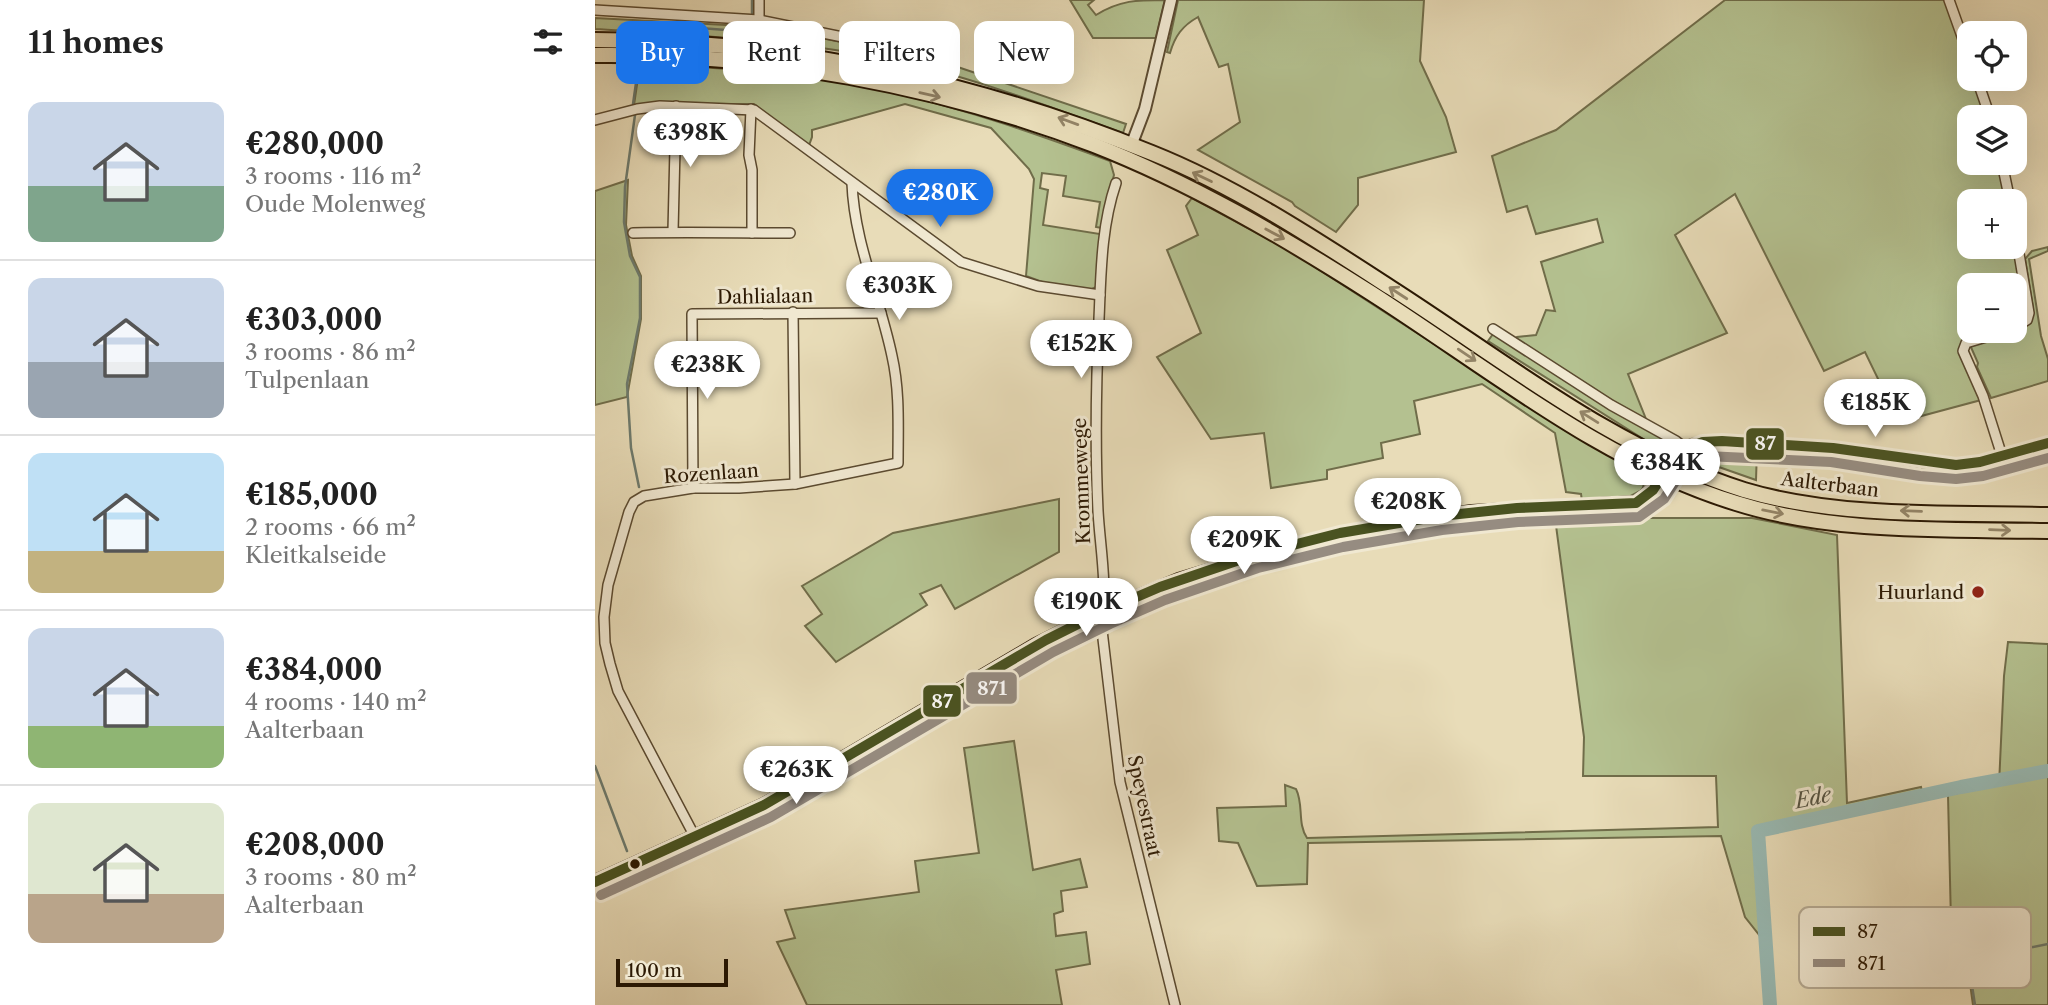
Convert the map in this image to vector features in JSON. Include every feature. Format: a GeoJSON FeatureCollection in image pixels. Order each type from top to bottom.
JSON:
{"type":"FeatureCollection","features":[{"type":"Feature","properties":{"kind":"highway"},"geometry":{"type":"LineString","coordinates":[[595,40],[742,48],[871,66],[994,97],[1062,119],[1129,152],[1297,246],[1585,433],[1641,466],[1666,469]]}},
{"type":"Feature","properties":{"kind":"highway"},"geometry":{"type":"LineString","coordinates":[[595,55],[691,58],[766,65],[859,79],[942,98],[1129,152]]}},
{"type":"Feature","properties":{"kind":"highway","name":"Aalterbaan"},"geometry":{"type":"LineString","coordinates":[[1666,469],[1802,503],[1869,510],[2048,515]]}},
{"type":"Feature","properties":{"kind":"highway","name":"Aalterbaan"},"geometry":{"type":"LineString","coordinates":[[1666,469],[1738,504],[1818,521],[2048,531]]}},
{"type":"Feature","properties":{"kind":"main road"},"geometry":{"type":"LineString","coordinates":[[595,881],[764,805],[1007,661],[1104,611],[1160,587],[1226,564],[1340,533],[1472,512],[1636,503],[1649,494],[1666,469]]}},
{"type":"Feature","properties":{"kind":"street"},"geometry":{"type":"LineString","coordinates":[[759,0],[759,20]]}},
{"type":"Feature","properties":{"kind":"street"},"geometry":{"type":"LineString","coordinates":[[1129,152],[1143,118],[1171,0]]}},
{"type":"Feature","properties":{"kind":"street"},"geometry":{"type":"LineString","coordinates":[[1949,0],[1957,22]]}},
{"type":"Feature","properties":{"kind":"street"},"geometry":{"type":"LineString","coordinates":[[595,10],[759,20],[839,36]]}},
{"type":"Feature","properties":{"kind":"street"},"geometry":{"type":"LineString","coordinates":[[673,231],[676,106]]}},
{"type":"Feature","properties":{"kind":"street"},"geometry":{"type":"LineString","coordinates":[[595,120],[637,109],[676,106],[751,109],[760,112],[949,254],[974,268],[1038,286],[1100,295]]}},
{"type":"Feature","properties":{"kind":"street"},"geometry":{"type":"LineString","coordinates":[[751,109],[751,233]]}},
{"type":"Feature","properties":{"kind":"street"},"geometry":{"type":"LineString","coordinates":[[852,183],[853,210],[881,313]]}},
{"type":"Feature","properties":{"kind":"street","name":"Krommewege"},"geometry":{"type":"LineString","coordinates":[[1104,611],[1096,451],[1100,295],[1105,227],[1117,183]]}},
{"type":"Feature","properties":{"kind":"street"},"geometry":{"type":"LineString","coordinates":[[633,233],[790,233]]}},
{"type":"Feature","properties":{"kind":"street"},"geometry":{"type":"LineString","coordinates":[[2027,301],[2027,320]]}},
{"type":"Feature","properties":{"kind":"street"},"geometry":{"type":"LineString","coordinates":[[793,312],[795,484]]}},
{"type":"Feature","properties":{"kind":"street","name":"Dahlialaan"},"geometry":{"type":"LineString","coordinates":[[693,488],[692,314],[881,313]]}},
{"type":"Feature","properties":{"kind":"street","name":"Rozenlaan"},"geometry":{"type":"LineString","coordinates":[[695,837],[618,691],[605,643],[604,617],[608,585],[629,512],[634,502],[644,496],[693,488],[795,484],[898,463],[897,386],[881,313]]}},
{"type":"Feature","properties":{"kind":"street"},"geometry":{"type":"LineString","coordinates":[[1493,329],[1572,382],[1676,440],[1685,448]]}},
{"type":"Feature","properties":{"kind":"street"},"geometry":{"type":"LineString","coordinates":[[1966,343],[1963,351],[1983,396],[2002,456]]}},
{"type":"Feature","properties":{"kind":"street"},"geometry":{"type":"LineString","coordinates":[[1666,469],[1678,452],[1703,442],[1833,448],[1956,465],[1980,462],[2048,443]]}},
{"type":"Feature","properties":{"kind":"street","name":"Speyestraat"},"geometry":{"type":"LineString","coordinates":[[1104,611],[1101,622],[1120,782],[1175,1005]]}},
{"type":"Feature","properties":{"kind":"green space"},"geometry":{"type":"Polygon","coordinates":[[[1070,0],[1094,0],[1088,5],[1096,15],[1113,6],[1129,2],[1165,0],[1156,38],[1093,38],[1070,0]]]}},
{"type":"Feature","properties":{"kind":"green space"},"geometry":{"type":"Polygon","coordinates":[[[1178,0],[1424,0],[1420,61],[1446,117],[1456,152],[1358,178],[1358,205],[1336,232],[1292,202],[1198,150],[1240,122],[1228,64],[1219,67],[1198,17],[1183,28],[1170,53],[1167,52],[1178,0]]]}},
{"type":"Feature","properties":{"kind":"green space"},"geometry":{"type":"Polygon","coordinates":[[[1725,0],[1947,0],[1957,28],[1957,91],[1979,91],[1985,105],[1957,105],[1957,175],[2003,175],[2005,189],[1957,189],[1957,259],[2017,259],[2021,273],[1957,273],[1957,343],[1962,343],[1959,353],[1981,400],[1899,422],[1865,352],[1824,371],[1735,194],[1675,235],[1727,333],[1628,374],[1646,419],[1643,426],[1662,437],[1656,447],[1488,341],[1493,334],[1512,345],[1517,337],[1536,335],[1546,310],[1555,311],[1541,262],[1603,242],[1597,219],[1536,234],[1527,206],[1507,212],[1492,156],[1556,130],[1725,0]]]}},
{"type":"Feature","properties":{"kind":"green space"},"geometry":{"type":"Polygon","coordinates":[[[595,18],[651,21],[616,21],[616,30],[595,29],[595,18]]]}},
{"type":"Feature","properties":{"kind":"green space"},"geometry":{"type":"Polygon","coordinates":[[[709,24],[723,25],[723,38],[709,37],[709,24]]]}},
{"type":"Feature","properties":{"kind":"green space"},"geometry":{"type":"Polygon","coordinates":[[[825,39],[839,41],[839,51],[825,49],[825,39]]]}},
{"type":"Feature","properties":{"kind":"green space"},"geometry":{"type":"Polygon","coordinates":[[[709,67],[723,68],[723,84],[825,84],[825,80],[864,86],[977,115],[1110,161],[1114,175],[1102,228],[1096,227],[1100,202],[1063,196],[1066,176],[1042,173],[1040,188],[1048,190],[1043,225],[1100,234],[1096,287],[1090,290],[1045,283],[1026,276],[1034,179],[1029,169],[991,128],[905,104],[812,130],[808,148],[754,104],[634,105],[637,84],[709,84],[709,67]]]}},
{"type":"Feature","properties":{"kind":"green space"},"geometry":{"type":"Polygon","coordinates":[[[960,68],[974,73],[974,81],[960,77],[960,68]]]}},
{"type":"Feature","properties":{"kind":"green space"},"geometry":{"type":"Polygon","coordinates":[[[982,84],[1008,84],[1126,124],[1123,133],[982,84]]]}},
{"type":"Feature","properties":{"kind":"green space"},"geometry":{"type":"Polygon","coordinates":[[[628,180],[626,225],[632,256],[641,276],[641,319],[627,397],[595,405],[595,191],[628,180]]]}},
{"type":"Feature","properties":{"kind":"green space"},"geometry":{"type":"Polygon","coordinates":[[[1192,198],[1292,252],[1511,394],[1641,474],[1644,484],[1642,490],[1625,499],[1582,501],[1581,494],[1566,492],[1555,433],[1482,384],[1414,401],[1420,434],[1381,443],[1383,458],[1327,470],[1327,479],[1271,488],[1264,433],[1211,439],[1157,357],[1201,333],[1167,250],[1198,235],[1186,206],[1192,198]]]}},
{"type":"Feature","properties":{"kind":"green space"},"geometry":{"type":"Polygon","coordinates":[[[2048,247],[2048,251],[2029,259],[2041,336],[2048,359],[2048,381],[1991,398],[1970,345],[2027,343],[2027,324],[2030,323],[2033,308],[2025,259],[2032,251],[2048,247]]]}},
{"type":"Feature","properties":{"kind":"green space"},"geometry":{"type":"Polygon","coordinates":[[[1732,445],[1757,449],[1756,480],[1690,455],[1692,450],[1704,446],[1732,445]]]}},
{"type":"Feature","properties":{"kind":"green space"},"geometry":{"type":"Polygon","coordinates":[[[1059,499],[1059,552],[955,609],[941,585],[920,594],[927,605],[836,662],[805,626],[822,614],[802,586],[893,533],[1059,499]]]}},
{"type":"Feature","properties":{"kind":"green space"},"geometry":{"type":"Polygon","coordinates":[[[1555,518],[1752,518],[1837,535],[1847,803],[1921,787],[1924,800],[1761,834],[1767,898],[1759,899],[1763,936],[1760,936],[1745,917],[1721,836],[1308,843],[1307,884],[1257,886],[1238,843],[1219,841],[1217,808],[1286,806],[1285,785],[1296,789],[1302,826],[1307,838],[1718,827],[1716,776],[1583,776],[1584,737],[1555,518]]]}},
{"type":"Feature","properties":{"kind":"green space"},"geometry":{"type":"Polygon","coordinates":[[[2008,642],[2048,644],[2048,1005],[1973,1005],[1971,988],[2031,988],[2031,907],[1951,907],[1948,795],[1999,785],[2008,642]]]}},
{"type":"Feature","properties":{"kind":"green space"},"geometry":{"type":"Polygon","coordinates":[[[1014,741],[1033,870],[1080,859],[1087,887],[1061,891],[1063,911],[1054,914],[1056,936],[1086,932],[1090,964],[1056,970],[1062,1005],[807,1005],[777,942],[795,938],[785,910],[919,892],[915,861],[979,853],[964,748],[1014,741]]]}},
{"type":"Feature","properties":{"kind":"waterway"},"geometry":{"type":"LineString","coordinates":[[752,0],[752,13]]}},
{"type":"Feature","properties":{"kind":"waterway"},"geometry":{"type":"LineString","coordinates":[[709,29],[723,30]]}},
{"type":"Feature","properties":{"kind":"waterway"},"geometry":{"type":"LineString","coordinates":[[633,104],[636,84]]}},
{"type":"Feature","properties":{"kind":"waterway"},"geometry":{"type":"LineString","coordinates":[[635,115],[625,187],[624,222],[630,256],[640,277],[640,318],[627,384],[631,448],[639,487]]}},
{"type":"Feature","properties":{"kind":"waterway"},"geometry":{"type":"LineString","coordinates":[[595,766],[627,851]]}},
{"type":"Feature","properties":{"kind":"waterway","name":"Ede"},"geometry":{"type":"LineString","coordinates":[[1770,1005],[1758,831],[2048,771]]}},
{"type":"Feature","properties":{"kind":"waterway"},"geometry":{"type":"LineString","coordinates":[[2031,947],[2048,944]]}},
{"type":"Feature","properties":{"kind":"waterway"},"geometry":{"type":"LineString","coordinates":[[1972,988],[1975,1005]]}},
{"type":"Feature","properties":{"kind":"transit line","name":"87"},"geometry":{"type":"LineString","coordinates":[[595,882],[764,805],[1046,640],[1104,611],[1160,587],[1254,555],[1340,533],[1440,516],[1517,508],[1636,503],[1653,490],[1678,452],[1703,442],[1833,448],[1956,465],[1980,462],[2048,443]]}},
{"type":"Feature","properties":{"kind":"transit line","name":"871"},"geometry":{"type":"LineString","coordinates":[[601,895],[771,817],[1053,652],[1165,600],[1258,568],[1343,547],[1442,530],[1518,522],[1639,517],[1664,499],[1687,463],[1706,456],[1831,462],[1956,479],[1983,476],[2048,458]]}},
{"type":"Feature","properties":{"kind":"place","name":"Huurland"},"geometry":{"type":"Point","coordinates":[1978,592]}}]}
